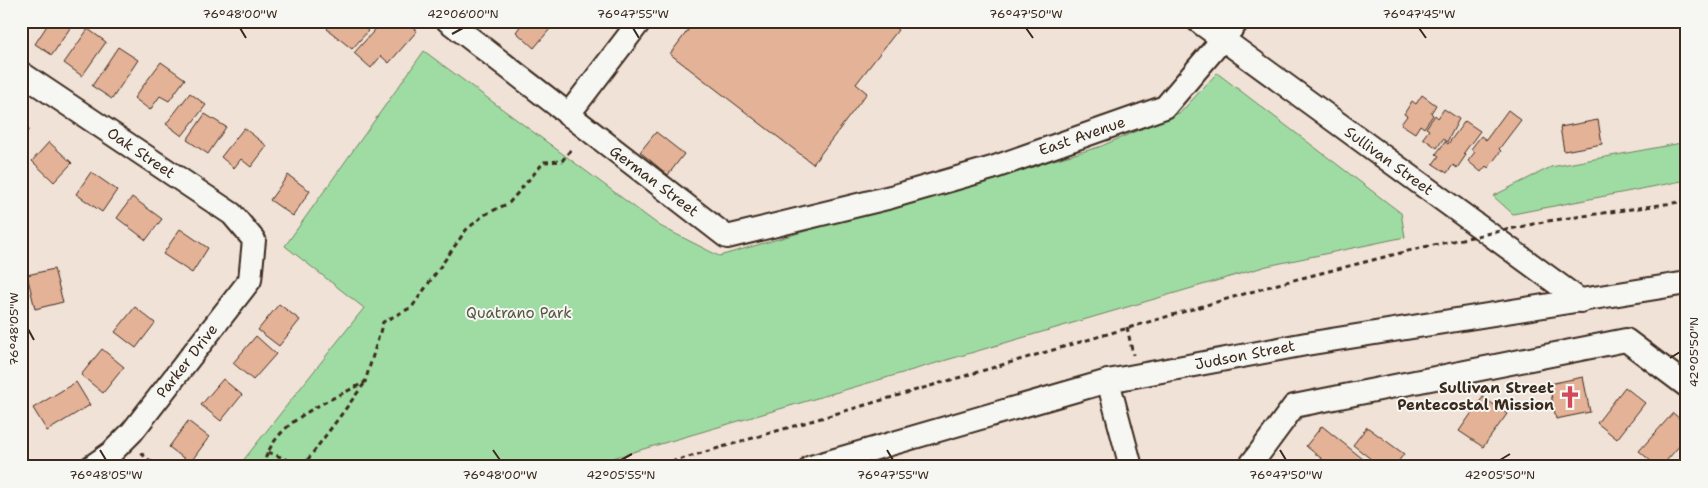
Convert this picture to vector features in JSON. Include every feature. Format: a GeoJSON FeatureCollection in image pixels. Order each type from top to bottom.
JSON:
{"type":"FeatureCollection","features":[{"type":"Feature","properties":{"kind":"street","name":"German Street"},"geometry":{"type":"LineString","coordinates":[[448,21],[727,237],[891,197]]}},
{"type":"Feature","properties":{"kind":"street"},"geometry":{"type":"LineString","coordinates":[[568,115],[640,21]]}},
{"type":"Feature","properties":{"kind":"street","name":"Sullivan Street"},"geometry":{"type":"LineString","coordinates":[[1198,21],[1581,301]]}},
{"type":"Feature","properties":{"kind":"street","name":"East Avenue"},"geometry":{"type":"LineString","coordinates":[[891,197],[992,168],[1165,107],[1238,21]]}},
{"type":"Feature","properties":{"kind":"street","name":"Oak Street"},"geometry":{"type":"LineString","coordinates":[[21,73],[232,214],[254,240]]}},
{"type":"Feature","properties":{"kind":"street","name":"Parker Drive"},"geometry":{"type":"LineString","coordinates":[[91,467],[111,453],[132,432],[250,280],[254,240]]}},
{"type":"Feature","properties":{"kind":"street","name":"Judson Street"},"geometry":{"type":"LineString","coordinates":[[811,467],[1108,381],[1306,344],[1687,283]]}},
{"type":"Feature","properties":{"kind":"street"},"geometry":{"type":"LineString","coordinates":[[1249,467],[1294,406],[1626,340],[1687,386]]}},
{"type":"Feature","properties":{"kind":"street"},"geometry":{"type":"LineString","coordinates":[[1108,381],[1131,467]]}},
{"type":"Feature","properties":{"kind":"path"},"geometry":{"type":"LineString","coordinates":[[268,452],[303,466],[365,382],[383,322],[412,307],[466,230],[484,215],[509,203],[544,162],[562,161],[573,147]]}},
{"type":"Feature","properties":{"kind":"path"},"geometry":{"type":"LineString","coordinates":[[654,467],[1278,284],[1424,247],[1548,221],[1687,201]]}},
{"type":"Feature","properties":{"kind":"path"},"geometry":{"type":"LineString","coordinates":[[1127,327],[1138,375]]}},
{"type":"Feature","properties":{"kind":"path"},"geometry":{"type":"LineString","coordinates":[[263,467],[268,452],[278,435],[298,419],[365,382]]}},
{"type":"Feature","properties":{"kind":"green space","name":"Quatrano Park"},"geometry":{"type":"Polygon","coordinates":[[[424,51],[660,226],[719,256],[1099,147],[1181,112],[1217,73],[1401,213],[1405,237],[1267,266],[582,467],[238,467],[364,308],[285,246],[424,51]]]}},
{"type":"Feature","properties":{"kind":"green space"},"geometry":{"type":"Polygon","coordinates":[[[1687,142],[1687,180],[1513,214],[1493,196],[1551,167],[1687,142]]]}},
{"type":"Feature","properties":{"kind":"building"},"geometry":{"type":"Polygon","coordinates":[[[50,21],[67,21],[72,25],[52,55],[35,44],[50,21]]]}},
{"type":"Feature","properties":{"kind":"building"},"geometry":{"type":"Polygon","coordinates":[[[333,21],[357,21],[368,31],[352,49],[327,29],[333,21]]]}},
{"type":"Feature","properties":{"kind":"building"},"geometry":{"type":"Polygon","coordinates":[[[383,21],[406,21],[417,31],[389,63],[381,56],[371,68],[354,53],[383,21]]]}},
{"type":"Feature","properties":{"kind":"building"},"geometry":{"type":"Polygon","coordinates":[[[524,21],[552,21],[555,23],[534,48],[516,32],[524,21]]]}},
{"type":"Feature","properties":{"kind":"building"},"geometry":{"type":"Polygon","coordinates":[[[695,21],[887,21],[898,30],[856,84],[867,93],[813,164],[670,54],[695,21]]]}},
{"type":"Feature","properties":{"kind":"building"},"geometry":{"type":"Polygon","coordinates":[[[88,29],[106,42],[82,76],[64,63],[88,29]]]}},
{"type":"Feature","properties":{"kind":"building"},"geometry":{"type":"Polygon","coordinates":[[[118,47],[138,60],[112,99],[92,86],[118,47]]]}},
{"type":"Feature","properties":{"kind":"building"},"geometry":{"type":"Polygon","coordinates":[[[161,62],[185,79],[169,101],[160,96],[150,110],[134,98],[161,62]]]}},
{"type":"Feature","properties":{"kind":"building"},"geometry":{"type":"Polygon","coordinates":[[[190,93],[206,105],[182,136],[166,124],[190,93]]]}},
{"type":"Feature","properties":{"kind":"building"},"geometry":{"type":"Polygon","coordinates":[[[1422,95],[1436,105],[1431,113],[1433,115],[1424,128],[1420,125],[1415,133],[1401,124],[1407,116],[1404,114],[1412,101],[1416,104],[1422,95]]]}},
{"type":"Feature","properties":{"kind":"building"},"geometry":{"type":"Polygon","coordinates":[[[1444,109],[1459,119],[1447,142],[1443,139],[1437,148],[1423,138],[1429,130],[1426,128],[1435,115],[1438,118],[1444,109]]]}},
{"type":"Feature","properties":{"kind":"building"},"geometry":{"type":"Polygon","coordinates":[[[1508,110],[1521,120],[1499,149],[1501,151],[1488,168],[1486,166],[1481,172],[1468,161],[1475,152],[1471,149],[1481,136],[1486,140],[1508,110]]]}},
{"type":"Feature","properties":{"kind":"building"},"geometry":{"type":"Polygon","coordinates":[[[205,114],[226,127],[208,154],[187,140],[205,114]]]}},
{"type":"Feature","properties":{"kind":"building"},"geometry":{"type":"Polygon","coordinates":[[[1598,120],[1602,144],[1564,151],[1560,127],[1598,120]]]}},
{"type":"Feature","properties":{"kind":"building"},"geometry":{"type":"Polygon","coordinates":[[[1465,121],[1480,131],[1463,154],[1466,155],[1457,168],[1453,165],[1447,173],[1433,164],[1439,156],[1436,154],[1445,142],[1448,144],[1465,121]]]}},
{"type":"Feature","properties":{"kind":"building"},"geometry":{"type":"Polygon","coordinates":[[[21,124],[29,129],[21,141],[21,124]]]}},
{"type":"Feature","properties":{"kind":"building"},"geometry":{"type":"Polygon","coordinates":[[[244,128],[267,146],[251,167],[241,159],[234,168],[221,157],[244,128]]]}},
{"type":"Feature","properties":{"kind":"building"},"geometry":{"type":"Polygon","coordinates":[[[656,132],[684,154],[668,175],[640,152],[656,132]]]}},
{"type":"Feature","properties":{"kind":"building"},"geometry":{"type":"Polygon","coordinates":[[[49,142],[72,163],[54,182],[32,161],[49,142]]]}},
{"type":"Feature","properties":{"kind":"building"},"geometry":{"type":"Polygon","coordinates":[[[91,172],[117,190],[102,212],[76,194],[91,172]]]}},
{"type":"Feature","properties":{"kind":"building"},"geometry":{"type":"Polygon","coordinates":[[[288,175],[310,191],[293,216],[270,200],[288,175]]]}},
{"type":"Feature","properties":{"kind":"building"},"geometry":{"type":"Polygon","coordinates":[[[132,197],[162,219],[146,240],[117,218],[132,197]]]}},
{"type":"Feature","properties":{"kind":"building"},"geometry":{"type":"Polygon","coordinates":[[[21,227],[29,233],[21,243],[21,227]]]}},
{"type":"Feature","properties":{"kind":"building"},"geometry":{"type":"Polygon","coordinates":[[[180,229],[208,248],[192,273],[163,254],[180,229]]]}},
{"type":"Feature","properties":{"kind":"building"},"geometry":{"type":"Polygon","coordinates":[[[54,269],[63,302],[35,309],[27,275],[54,269]]]}},
{"type":"Feature","properties":{"kind":"building"},"geometry":{"type":"Polygon","coordinates":[[[279,304],[300,320],[279,346],[258,330],[279,304]]]}},
{"type":"Feature","properties":{"kind":"building"},"geometry":{"type":"Polygon","coordinates":[[[135,307],[155,323],[136,348],[115,332],[135,307]]]}},
{"type":"Feature","properties":{"kind":"building"},"geometry":{"type":"Polygon","coordinates":[[[256,336],[276,354],[253,380],[233,363],[256,336]]]}},
{"type":"Feature","properties":{"kind":"building"},"geometry":{"type":"Polygon","coordinates":[[[102,349],[124,367],[103,393],[81,375],[102,349]]]}},
{"type":"Feature","properties":{"kind":"building"},"geometry":{"type":"Polygon","coordinates":[[[1583,377],[1590,412],[1556,419],[1549,384],[1583,377]]]}},
{"type":"Feature","properties":{"kind":"building"},"geometry":{"type":"Polygon","coordinates":[[[223,379],[242,395],[221,421],[201,405],[223,379]]]}},
{"type":"Feature","properties":{"kind":"building"},"geometry":{"type":"Polygon","coordinates":[[[76,382],[90,405],[47,431],[33,408],[76,382]]]}},
{"type":"Feature","properties":{"kind":"building"},"geometry":{"type":"Polygon","coordinates":[[[1625,387],[1645,403],[1617,439],[1597,423],[1625,387]]]}},
{"type":"Feature","properties":{"kind":"building"},"geometry":{"type":"Polygon","coordinates":[[[1483,397],[1507,414],[1483,447],[1459,431],[1483,397]]]}},
{"type":"Feature","properties":{"kind":"building"},"geometry":{"type":"Polygon","coordinates":[[[1673,413],[1687,425],[1687,437],[1661,467],[1658,467],[1639,451],[1673,413]]]}},
{"type":"Feature","properties":{"kind":"building"},"geometry":{"type":"Polygon","coordinates":[[[188,421],[209,437],[190,463],[169,447],[188,421]]]}},
{"type":"Feature","properties":{"kind":"building"},"geometry":{"type":"Polygon","coordinates":[[[1322,426],[1363,459],[1357,467],[1332,467],[1306,446],[1322,426]]]}},
{"type":"Feature","properties":{"kind":"building"},"geometry":{"type":"Polygon","coordinates":[[[1367,427],[1404,454],[1394,467],[1381,467],[1353,445],[1367,427]]]}},
{"type":"Feature","properties":{"kind":"place","name":"Sullivan Street Pentecostal Mission"},"geometry":{"type":"Point","coordinates":[1570,397]}}]}
